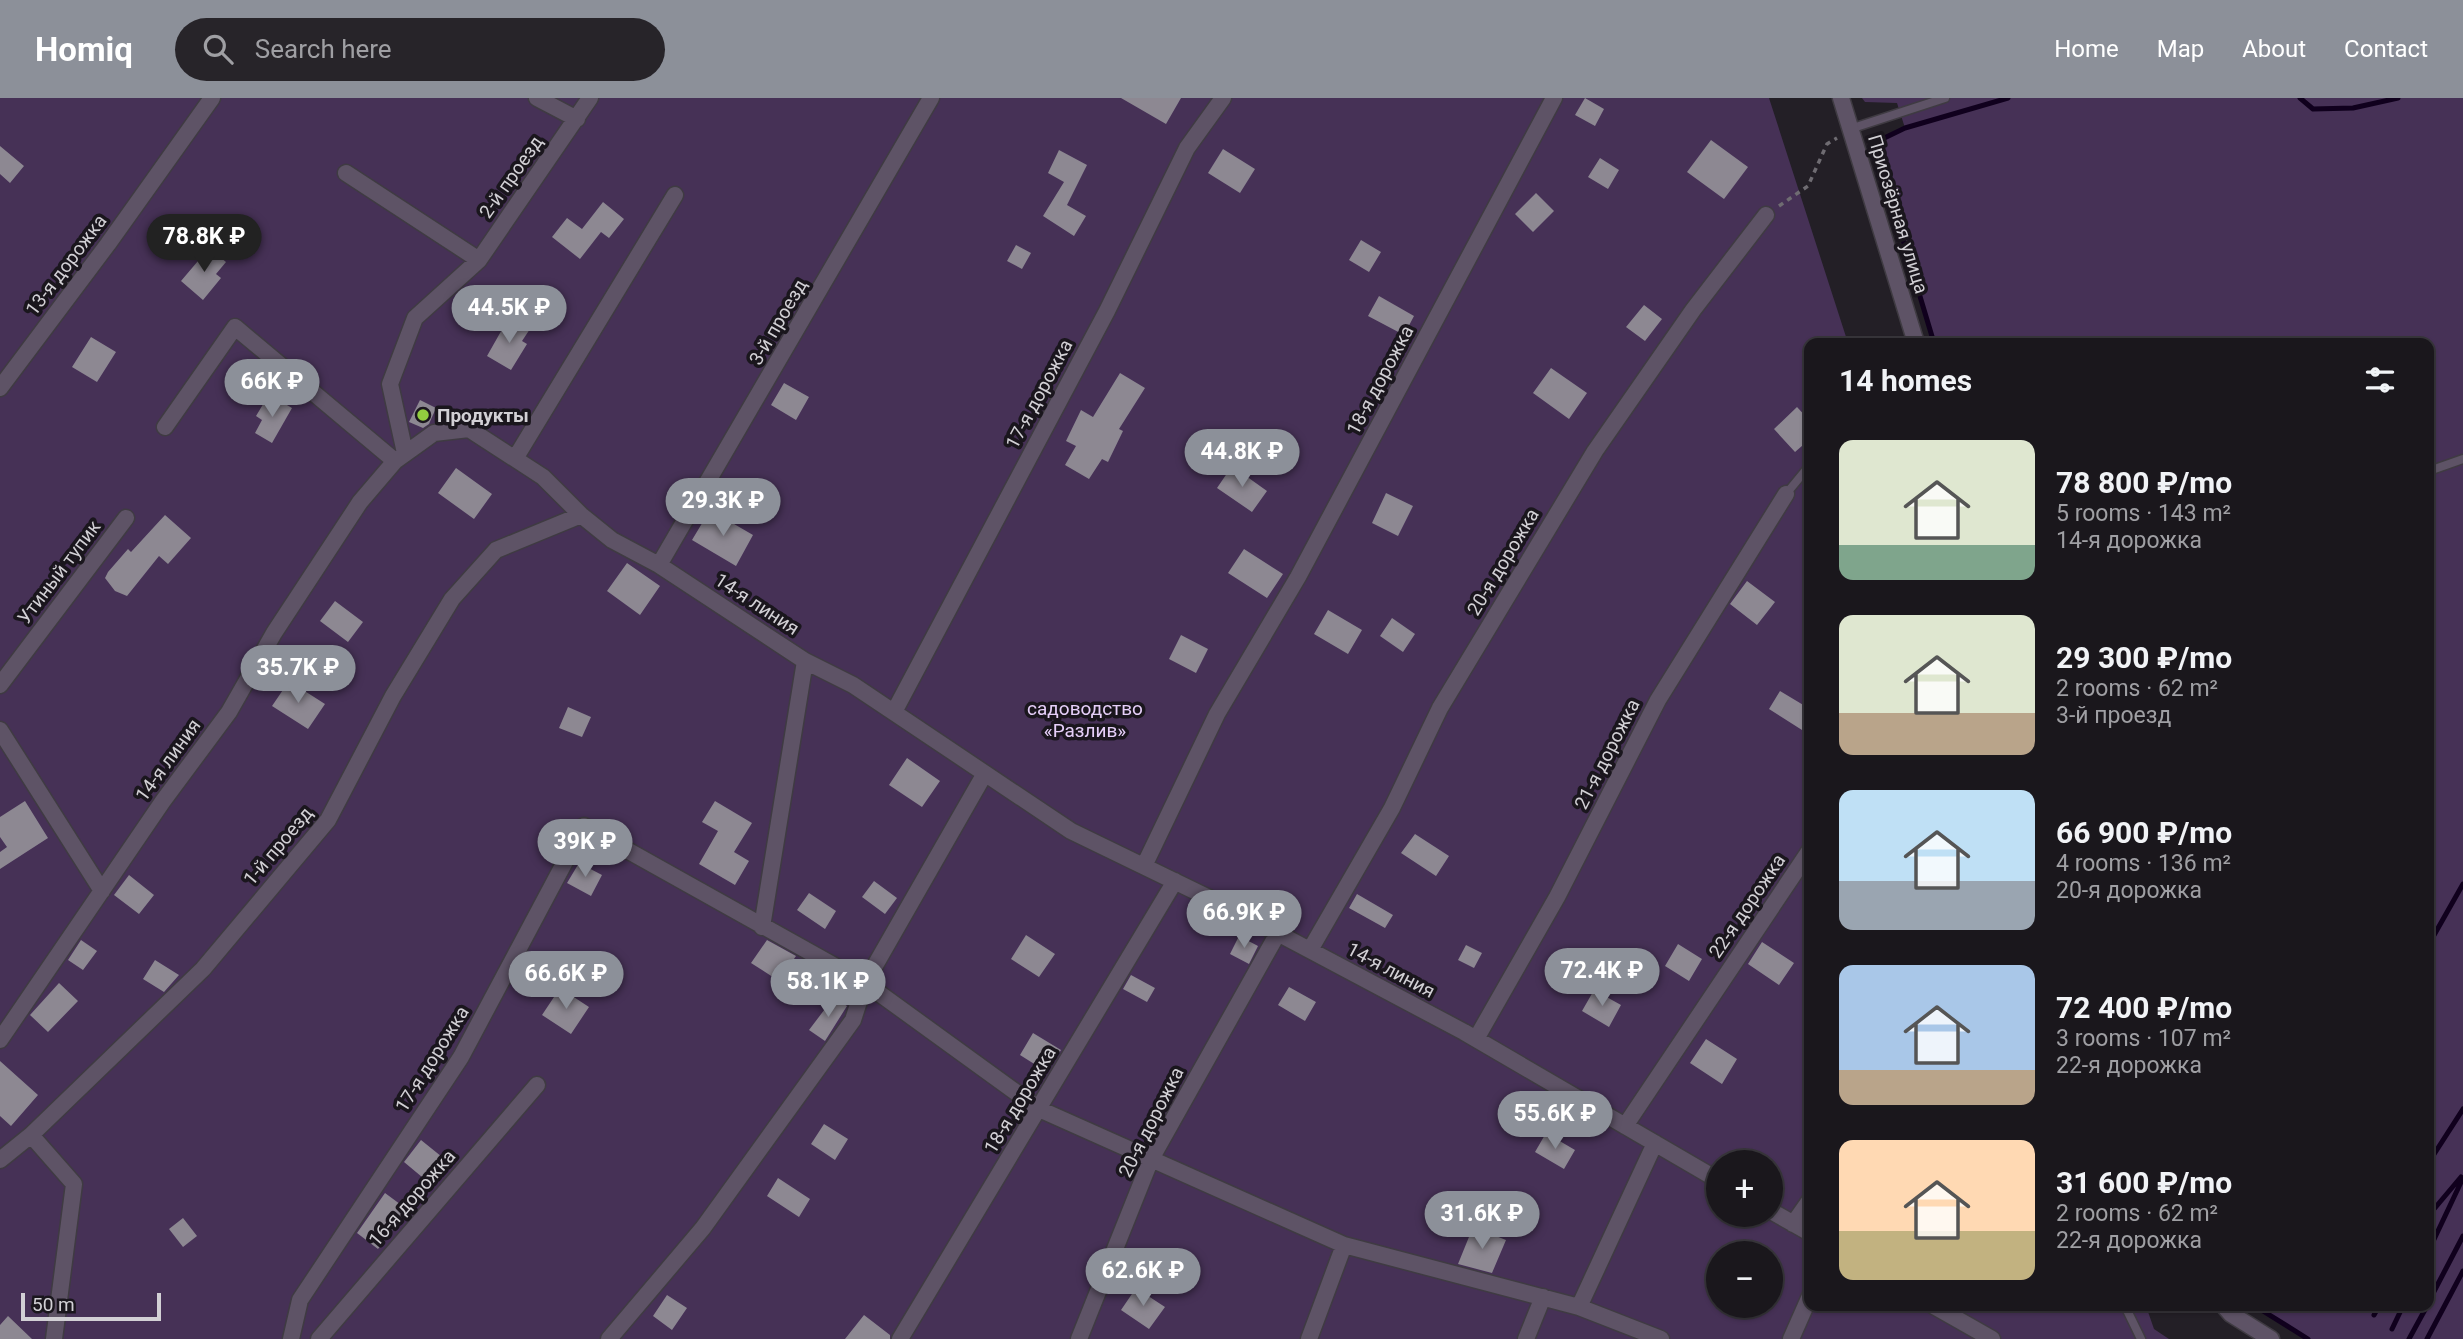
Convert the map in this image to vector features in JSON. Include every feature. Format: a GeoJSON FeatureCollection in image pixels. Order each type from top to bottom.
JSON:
{"type":"FeatureCollection","features":[{"type":"Feature","properties":{"kind":"street","name":"13-я дорожка"},"geometry":{"type":"LineString","coordinates":[[0,388],[108,244],[212,98]]}},
{"type":"Feature","properties":{"kind":"street"},"geometry":{"type":"LineString","coordinates":[[537,98],[577,118]]}},
{"type":"Feature","properties":{"kind":"street","name":"2-й проезд"},"geometry":{"type":"LineString","coordinates":[[400,457],[390,384],[415,318],[479,260],[590,98]]}},
{"type":"Feature","properties":{"kind":"street","name":"3-й проезд"},"geometry":{"type":"LineString","coordinates":[[659,565],[931,98]]}},
{"type":"Feature","properties":{"kind":"street","name":"17-я дорожка"},"geometry":{"type":"LineString","coordinates":[[894,712],[1100,323],[1187,148],[1223,98]]}},
{"type":"Feature","properties":{"kind":"street","name":"18-я дорожка"},"geometry":{"type":"LineString","coordinates":[[1144,866],[1217,714],[1298,577],[1554,98]]}},
{"type":"Feature","properties":{"kind":"street","name":"Приозёрная улица"},"geometry":{"type":"LineString","coordinates":[[1841,98],[1844,133],[1914,338]]}},
{"type":"Feature","properties":{"kind":"street"},"geometry":{"type":"LineString","coordinates":[[346,173],[479,260]]}},
{"type":"Feature","properties":{"kind":"street"},"geometry":{"type":"LineString","coordinates":[[516,457],[675,195]]}},
{"type":"Feature","properties":{"kind":"street","name":"20-я дорожка"},"geometry":{"type":"LineString","coordinates":[[1310,950],[1392,808],[1440,708],[1595,451],[1693,310],[1766,215]]}},
{"type":"Feature","properties":{"kind":"street"},"geometry":{"type":"LineString","coordinates":[[165,427],[235,327],[400,457]]}},
{"type":"Feature","properties":{"kind":"street","name":"14-я линия"},"geometry":{"type":"LineString","coordinates":[[0,1040],[229,712],[274,633],[360,502],[400,457],[433,433],[469,429],[543,477],[581,515],[612,540],[659,565],[805,660],[853,685],[1071,831],[1278,933],[1476,1039],[1706,1173]]}},
{"type":"Feature","properties":{"kind":"street","name":"21-я дорожка"},"geometry":{"type":"LineString","coordinates":[[1476,1039],[1557,897],[1658,700],[1786,494]]}},
{"type":"Feature","properties":{"kind":"street","name":"1-й проезд"},"geometry":{"type":"LineString","coordinates":[[0,1160],[31,1135],[203,969],[328,820],[393,696],[452,599],[496,550],[581,515]]}},
{"type":"Feature","properties":{"kind":"street","name":"Утиный тупик"},"geometry":{"type":"LineString","coordinates":[[0,685],[126,518]]}},
{"type":"Feature","properties":{"kind":"street"},"geometry":{"type":"LineString","coordinates":[[762,927],[805,660]]}},
{"type":"Feature","properties":{"kind":"street"},"geometry":{"type":"LineString","coordinates":[[0,730],[102,891]]}},
{"type":"Feature","properties":{"kind":"street"},"geometry":{"type":"LineString","coordinates":[[609,1339],[703,1228],[853,1020],[865,983],[984,775]]}},
{"type":"Feature","properties":{"kind":"street","name":"17-я дорожка"},"geometry":{"type":"LineString","coordinates":[[290,1339],[300,1300],[461,1057],[584,826],[865,983],[1039,1109],[1344,1245],[1579,1307],[1661,1339]]}},
{"type":"Feature","properties":{"kind":"street","name":"22-я дорожка"},"geometry":{"type":"LineString","coordinates":[[1625,1126],[1804,859]]}},
{"type":"Feature","properties":{"kind":"street","name":"18-я дорожка"},"geometry":{"type":"LineString","coordinates":[[900,1339],[1175,881]]}},
{"type":"Feature","properties":{"kind":"street","name":"20-я дорожка"},"geometry":{"type":"LineString","coordinates":[[1079,1339],[1151,1159],[1278,933]]}},
{"type":"Feature","properties":{"kind":"street","name":"16-я дорожка"},"geometry":{"type":"LineString","coordinates":[[319,1339],[537,1085]]}},
{"type":"Feature","properties":{"kind":"street"},"geometry":{"type":"LineString","coordinates":[[31,1135],[74,1184],[54,1339]]}},
{"type":"Feature","properties":{"kind":"street"},"geometry":{"type":"LineString","coordinates":[[1579,1307],[1655,1143]]}},
{"type":"Feature","properties":{"kind":"street"},"geometry":{"type":"LineString","coordinates":[[1793,1224],[1804,1208]]}},
{"type":"Feature","properties":{"kind":"street"},"geometry":{"type":"LineString","coordinates":[[1783,1218],[1804,1230]]}},
{"type":"Feature","properties":{"kind":"street"},"geometry":{"type":"LineString","coordinates":[[1309,1339],[1344,1245]]}},
{"type":"Feature","properties":{"kind":"street"},"geometry":{"type":"LineString","coordinates":[[1526,1339],[1543,1297]]}},
{"type":"Feature","properties":{"kind":"street"},"geometry":{"type":"LineString","coordinates":[[1791,1339],[1804,1310]]}},
{"type":"Feature","properties":{"kind":"street"},"geometry":{"type":"LineString","coordinates":[[1943,1311],[1992,1339]]}},
{"type":"Feature","properties":{"kind":"street"},"geometry":{"type":"LineString","coordinates":[[2228,1311],[2271,1339]]}},
{"type":"Feature","properties":{"kind":"lane"},"geometry":{"type":"LineString","coordinates":[[1844,133],[1945,98]]}},
{"type":"Feature","properties":{"kind":"lane"},"geometry":{"type":"LineString","coordinates":[[2434,469],[2463,459]]}},
{"type":"Feature","properties":{"kind":"lane"},"geometry":{"type":"LineString","coordinates":[[1786,494],[1804,472]]}},
{"type":"Feature","properties":{"kind":"lane"},"geometry":{"type":"LineString","coordinates":[[2127,1311],[2141,1339]]}},
{"type":"Feature","properties":{"kind":"path"},"geometry":{"type":"LineString","coordinates":[[1766,215],[1808,186],[1827,144],[1844,133]]}},
{"type":"Feature","properties":{"kind":"green space","name":"садоводство «Разлив»"},"geometry":{"type":"Polygon","coordinates":[[[0,98],[1769,98],[1846,338],[1804,338],[1804,1311],[2148,1311],[2154,1329],[2169,1339],[0,1339],[0,98]]]}},
{"type":"Feature","properties":{"kind":"green space"},"geometry":{"type":"Polygon","coordinates":[[[1862,98],[2463,98],[2463,1339],[2308,1339],[2263,1311],[2434,1311],[2434,338],[1932,338],[1874,143],[1905,128],[1897,103],[1865,102],[1862,98]]]}},
{"type":"Feature","properties":{"kind":"building"},"geometry":{"type":"Polygon","coordinates":[[[1121,98],[1181,98],[1166,124],[1121,98]]]}},
{"type":"Feature","properties":{"kind":"building"},"geometry":{"type":"Polygon","coordinates":[[[1585,98],[1604,109],[1595,126],[1575,115],[1585,98]]]}},
{"type":"Feature","properties":{"kind":"building"},"geometry":{"type":"Polygon","coordinates":[[[1711,140],[1748,167],[1724,199],[1687,172],[1711,140]]]}},
{"type":"Feature","properties":{"kind":"building"},"geometry":{"type":"Polygon","coordinates":[[[0,146],[24,166],[10,183],[0,174],[0,146]]]}},
{"type":"Feature","properties":{"kind":"building"},"geometry":{"type":"Polygon","coordinates":[[[1223,149],[1255,169],[1240,193],[1208,173],[1223,149]]]}},
{"type":"Feature","properties":{"kind":"building"},"geometry":{"type":"Polygon","coordinates":[[[1059,150],[1087,165],[1067,205],[1086,216],[1074,236],[1043,216],[1064,182],[1048,173],[1059,150]]]}},
{"type":"Feature","properties":{"kind":"building"},"geometry":{"type":"Polygon","coordinates":[[[1600,158],[1619,170],[1608,189],[1588,177],[1600,158]]]}},
{"type":"Feature","properties":{"kind":"building"},"geometry":{"type":"Polygon","coordinates":[[[1536,193],[1554,211],[1533,232],[1515,214],[1536,193]]]}},
{"type":"Feature","properties":{"kind":"building"},"geometry":{"type":"Polygon","coordinates":[[[603,202],[624,219],[609,238],[601,232],[580,259],[552,237],[567,218],[582,229],[603,202]]]}},
{"type":"Feature","properties":{"kind":"building"},"geometry":{"type":"Polygon","coordinates":[[[1361,240],[1381,252],[1369,272],[1349,260],[1361,240]]]}},
{"type":"Feature","properties":{"kind":"building"},"geometry":{"type":"Polygon","coordinates":[[[1016,245],[1031,253],[1022,269],[1007,261],[1016,245]]]}},
{"type":"Feature","properties":{"kind":"building"},"geometry":{"type":"Polygon","coordinates":[[[209,248],[226,262],[216,274],[221,278],[203,300],[181,281],[209,248]]]}},
{"type":"Feature","properties":{"kind":"building"},"geometry":{"type":"Polygon","coordinates":[[[1379,296],[1414,316],[1404,335],[1368,316],[1379,296]]]}},
{"type":"Feature","properties":{"kind":"building"},"geometry":{"type":"Polygon","coordinates":[[[1644,305],[1662,319],[1645,341],[1626,327],[1644,305]]]}},
{"type":"Feature","properties":{"kind":"building"},"geometry":{"type":"Polygon","coordinates":[[[514,320],[530,329],[522,341],[527,344],[511,370],[487,356],[504,326],[508,329],[514,320]]]}},
{"type":"Feature","properties":{"kind":"building"},"geometry":{"type":"Polygon","coordinates":[[[91,337],[116,352],[97,382],[72,367],[91,337]]]}},
{"type":"Feature","properties":{"kind":"building"},"geometry":{"type":"Polygon","coordinates":[[[1551,368],[1587,393],[1569,419],[1533,393],[1551,368]]]}},
{"type":"Feature","properties":{"kind":"building"},"geometry":{"type":"Polygon","coordinates":[[[1120,373],[1145,388],[1119,429],[1123,431],[1108,462],[1102,459],[1089,479],[1065,465],[1076,446],[1066,441],[1081,410],[1093,417],[1120,373]]]}},
{"type":"Feature","properties":{"kind":"building"},"geometry":{"type":"Polygon","coordinates":[[[784,383],[809,397],[796,420],[771,405],[784,383]]]}},
{"type":"Feature","properties":{"kind":"building"},"geometry":{"type":"Polygon","coordinates":[[[275,398],[292,408],[272,443],[255,433],[262,420],[256,416],[265,401],[271,405],[275,398]]]}},
{"type":"Feature","properties":{"kind":"building","name":"Продукты"},"geometry":{"type":"Polygon","coordinates":[[[420,400],[436,408],[429,424],[423,428],[409,422],[420,400]]]}},
{"type":"Feature","properties":{"kind":"building"},"geometry":{"type":"Polygon","coordinates":[[[1797,407],[1804,415],[1804,444],[1795,452],[1774,429],[1797,407]]]}},
{"type":"Feature","properties":{"kind":"building"},"geometry":{"type":"Polygon","coordinates":[[[1232,466],[1267,491],[1252,512],[1217,488],[1232,466]]]}},
{"type":"Feature","properties":{"kind":"building"},"geometry":{"type":"Polygon","coordinates":[[[456,468],[492,494],[474,519],[438,493],[456,468]]]}},
{"type":"Feature","properties":{"kind":"building"},"geometry":{"type":"Polygon","coordinates":[[[1386,493],[1413,506],[1398,536],[1372,523],[1386,493]]]}},
{"type":"Feature","properties":{"kind":"building"},"geometry":{"type":"Polygon","coordinates":[[[710,510],[753,535],[736,566],[692,540],[710,510]]]}},
{"type":"Feature","properties":{"kind":"building"},"geometry":{"type":"Polygon","coordinates":[[[165,515],[191,538],[168,564],[159,556],[127,596],[115,591],[105,578],[108,572],[128,549],[131,552],[165,515]]]}},
{"type":"Feature","properties":{"kind":"building"},"geometry":{"type":"Polygon","coordinates":[[[1244,549],[1283,574],[1267,598],[1228,573],[1244,549]]]}},
{"type":"Feature","properties":{"kind":"building"},"geometry":{"type":"Polygon","coordinates":[[[627,563],[660,586],[640,615],[607,591],[627,563]]]}},
{"type":"Feature","properties":{"kind":"building"},"geometry":{"type":"Polygon","coordinates":[[[1747,581],[1775,602],[1757,625],[1730,604],[1747,581]]]}},
{"type":"Feature","properties":{"kind":"building"},"geometry":{"type":"Polygon","coordinates":[[[335,601],[363,622],[348,642],[320,621],[335,601]]]}},
{"type":"Feature","properties":{"kind":"building"},"geometry":{"type":"Polygon","coordinates":[[[1328,610],[1362,630],[1348,654],[1314,634],[1328,610]]]}},
{"type":"Feature","properties":{"kind":"building"},"geometry":{"type":"Polygon","coordinates":[[[1392,618],[1415,634],[1403,652],[1380,636],[1392,618]]]}},
{"type":"Feature","properties":{"kind":"building"},"geometry":{"type":"Polygon","coordinates":[[[1181,635],[1208,649],[1196,673],[1169,659],[1181,635]]]}},
{"type":"Feature","properties":{"kind":"building"},"geometry":{"type":"Polygon","coordinates":[[[289,681],[325,704],[308,729],[272,706],[289,681]]]}},
{"type":"Feature","properties":{"kind":"building"},"geometry":{"type":"Polygon","coordinates":[[[1780,691],[1804,705],[1804,727],[1802,730],[1769,709],[1780,691]]]}},
{"type":"Feature","properties":{"kind":"building"},"geometry":{"type":"Polygon","coordinates":[[[568,707],[591,717],[582,737],[559,728],[568,707]]]}},
{"type":"Feature","properties":{"kind":"building"},"geometry":{"type":"Polygon","coordinates":[[[907,758],[940,781],[922,807],[889,785],[907,758]]]}},
{"type":"Feature","properties":{"kind":"building"},"geometry":{"type":"Polygon","coordinates":[[[25,801],[48,838],[0,869],[0,852],[7,847],[0,837],[0,817],[25,801]]]}},
{"type":"Feature","properties":{"kind":"building"},"geometry":{"type":"Polygon","coordinates":[[[715,801],[752,823],[734,852],[749,861],[735,885],[699,864],[718,831],[702,822],[715,801]]]}},
{"type":"Feature","properties":{"kind":"building"},"geometry":{"type":"Polygon","coordinates":[[[1415,834],[1449,856],[1436,876],[1401,853],[1415,834]]]}},
{"type":"Feature","properties":{"kind":"building"},"geometry":{"type":"Polygon","coordinates":[[[579,863],[602,875],[591,896],[567,883],[579,863]]]}},
{"type":"Feature","properties":{"kind":"building"},"geometry":{"type":"Polygon","coordinates":[[[129,875],[154,895],[139,914],[114,895],[129,875]]]}},
{"type":"Feature","properties":{"kind":"building"},"geometry":{"type":"Polygon","coordinates":[[[874,881],[897,898],[885,914],[862,897],[874,881]]]}},
{"type":"Feature","properties":{"kind":"building"},"geometry":{"type":"Polygon","coordinates":[[[809,893],[836,911],[825,929],[797,910],[809,893]]]}},
{"type":"Feature","properties":{"kind":"building"},"geometry":{"type":"Polygon","coordinates":[[[1357,894],[1393,915],[1385,928],[1349,908],[1357,894]]]}},
{"type":"Feature","properties":{"kind":"building"},"geometry":{"type":"Polygon","coordinates":[[[1026,935],[1055,954],[1039,977],[1011,959],[1026,935]]]}},
{"type":"Feature","properties":{"kind":"building"},"geometry":{"type":"Polygon","coordinates":[[[1239,936],[1258,946],[1249,964],[1230,954],[1239,936]]]}},
{"type":"Feature","properties":{"kind":"building"},"geometry":{"type":"Polygon","coordinates":[[[81,940],[97,951],[83,970],[68,960],[81,940]]]}},
{"type":"Feature","properties":{"kind":"building"},"geometry":{"type":"Polygon","coordinates":[[[767,940],[796,956],[779,981],[751,963],[767,940]]]}},
{"type":"Feature","properties":{"kind":"building"},"geometry":{"type":"Polygon","coordinates":[[[1762,942],[1794,963],[1779,985],[1748,964],[1762,942]]]}},
{"type":"Feature","properties":{"kind":"building"},"geometry":{"type":"Polygon","coordinates":[[[1678,944],[1702,959],[1689,981],[1665,966],[1678,944]]]}},
{"type":"Feature","properties":{"kind":"building"},"geometry":{"type":"Polygon","coordinates":[[[1466,945],[1482,953],[1474,968],[1458,960],[1466,945]]]}},
{"type":"Feature","properties":{"kind":"building"},"geometry":{"type":"Polygon","coordinates":[[[155,960],[179,975],[164,992],[143,979],[155,960]]]}},
{"type":"Feature","properties":{"kind":"building"},"geometry":{"type":"Polygon","coordinates":[[[1131,975],[1155,988],[1147,1002],[1123,989],[1131,975]]]}},
{"type":"Feature","properties":{"kind":"building"},"geometry":{"type":"Polygon","coordinates":[[[59,983],[78,1001],[48,1032],[30,1015],[59,983]]]}},
{"type":"Feature","properties":{"kind":"building"},"geometry":{"type":"Polygon","coordinates":[[[1289,987],[1316,1002],[1305,1021],[1278,1005],[1289,987]]]}},
{"type":"Feature","properties":{"kind":"building"},"geometry":{"type":"Polygon","coordinates":[[[560,988],[589,1007],[571,1034],[542,1015],[560,988]]]}},
{"type":"Feature","properties":{"kind":"building"},"geometry":{"type":"Polygon","coordinates":[[[1594,990],[1621,1005],[1609,1027],[1582,1011],[1594,990]]]}},
{"type":"Feature","properties":{"kind":"building"},"geometry":{"type":"Polygon","coordinates":[[[834,997],[847,1006],[825,1041],[809,1030],[834,997]]]}},
{"type":"Feature","properties":{"kind":"building"},"geometry":{"type":"Polygon","coordinates":[[[1033,1033],[1061,1050],[1047,1072],[1020,1055],[1033,1033]]]}},
{"type":"Feature","properties":{"kind":"building"},"geometry":{"type":"Polygon","coordinates":[[[1706,1039],[1737,1059],[1722,1084],[1690,1063],[1706,1039]]]}},
{"type":"Feature","properties":{"kind":"building"},"geometry":{"type":"Polygon","coordinates":[[[0,1061],[38,1095],[11,1126],[0,1116],[0,1061]]]}},
{"type":"Feature","properties":{"kind":"building"},"geometry":{"type":"Polygon","coordinates":[[[824,1124],[848,1139],[835,1160],[811,1144],[824,1124]]]}},
{"type":"Feature","properties":{"kind":"building"},"geometry":{"type":"Polygon","coordinates":[[[1546,1133],[1575,1150],[1564,1169],[1535,1152],[1546,1133]]]}},
{"type":"Feature","properties":{"kind":"building"},"geometry":{"type":"Polygon","coordinates":[[[421,1140],[452,1165],[434,1187],[404,1162],[421,1140]]]}},
{"type":"Feature","properties":{"kind":"building"},"geometry":{"type":"Polygon","coordinates":[[[778,1178],[810,1199],[799,1217],[767,1196],[778,1178]]]}},
{"type":"Feature","properties":{"kind":"building"},"geometry":{"type":"Polygon","coordinates":[[[385,1193],[408,1210],[378,1249],[357,1233],[385,1193]]]}},
{"type":"Feature","properties":{"kind":"building"},"geometry":{"type":"Polygon","coordinates":[[[183,1218],[197,1236],[183,1247],[169,1229],[183,1218]]]}},
{"type":"Feature","properties":{"kind":"building"},"geometry":{"type":"Polygon","coordinates":[[[1473,1227],[1506,1240],[1492,1273],[1458,1264],[1473,1227]]]}},
{"type":"Feature","properties":{"kind":"building"},"geometry":{"type":"Polygon","coordinates":[[[1136,1288],[1165,1307],[1149,1329],[1121,1310],[1136,1288]]]}},
{"type":"Feature","properties":{"kind":"building"},"geometry":{"type":"Polygon","coordinates":[[[667,1295],[687,1308],[672,1330],[653,1316],[667,1295]]]}},
{"type":"Feature","properties":{"kind":"building"},"geometry":{"type":"Polygon","coordinates":[[[864,1315],[890,1335],[890,1339],[845,1339],[864,1315]]]}},
{"type":"Feature","properties":{"kind":"building"},"geometry":{"type":"Polygon","coordinates":[[[8,1316],[32,1339],[0,1339],[0,1325],[8,1316]]]}},
{"type":"Feature","properties":{"kind":"waterway"},"geometry":{"type":"LineString","coordinates":[[1932,338],[1874,143],[1905,128],[2008,98]]}},
{"type":"Feature","properties":{"kind":"waterway"},"geometry":{"type":"LineString","coordinates":[[2300,98],[2313,109],[2353,108],[2398,98]]}},
{"type":"Feature","properties":{"kind":"waterway"},"geometry":{"type":"LineString","coordinates":[[2434,935],[2463,884]]}},
{"type":"Feature","properties":{"kind":"waterway"},"geometry":{"type":"LineString","coordinates":[[2434,1154],[2463,1109]]}},
{"type":"Feature","properties":{"kind":"waterway"},"geometry":{"type":"LineString","coordinates":[[2434,1209],[2461,1177]]}},
{"type":"Feature","properties":{"kind":"waterway"},"geometry":{"type":"LineString","coordinates":[[2434,1239],[2463,1178]]}},
{"type":"Feature","properties":{"kind":"waterway"},"geometry":{"type":"LineString","coordinates":[[2434,1291],[2463,1236]]}},
{"type":"Feature","properties":{"kind":"waterway"},"geometry":{"type":"LineString","coordinates":[[2427,1339],[2463,1271]]}},
{"type":"Feature","properties":{"kind":"waterway"},"geometry":{"type":"LineString","coordinates":[[2263,1311],[2308,1339]]}},
{"type":"Feature","properties":{"kind":"waterway"},"geometry":{"type":"LineString","coordinates":[[2374,1315],[2376,1311]]}},
{"type":"Feature","properties":{"kind":"waterway"},"geometry":{"type":"LineString","coordinates":[[2392,1329],[2401,1311]]}},
{"type":"Feature","properties":{"kind":"waterway"},"geometry":{"type":"LineString","coordinates":[[2409,1339],[2424,1311]]}},
{"type":"Feature","properties":{"kind":"place","name":"Продукты"},"geometry":{"type":"Point","coordinates":[423,415]}}]}
